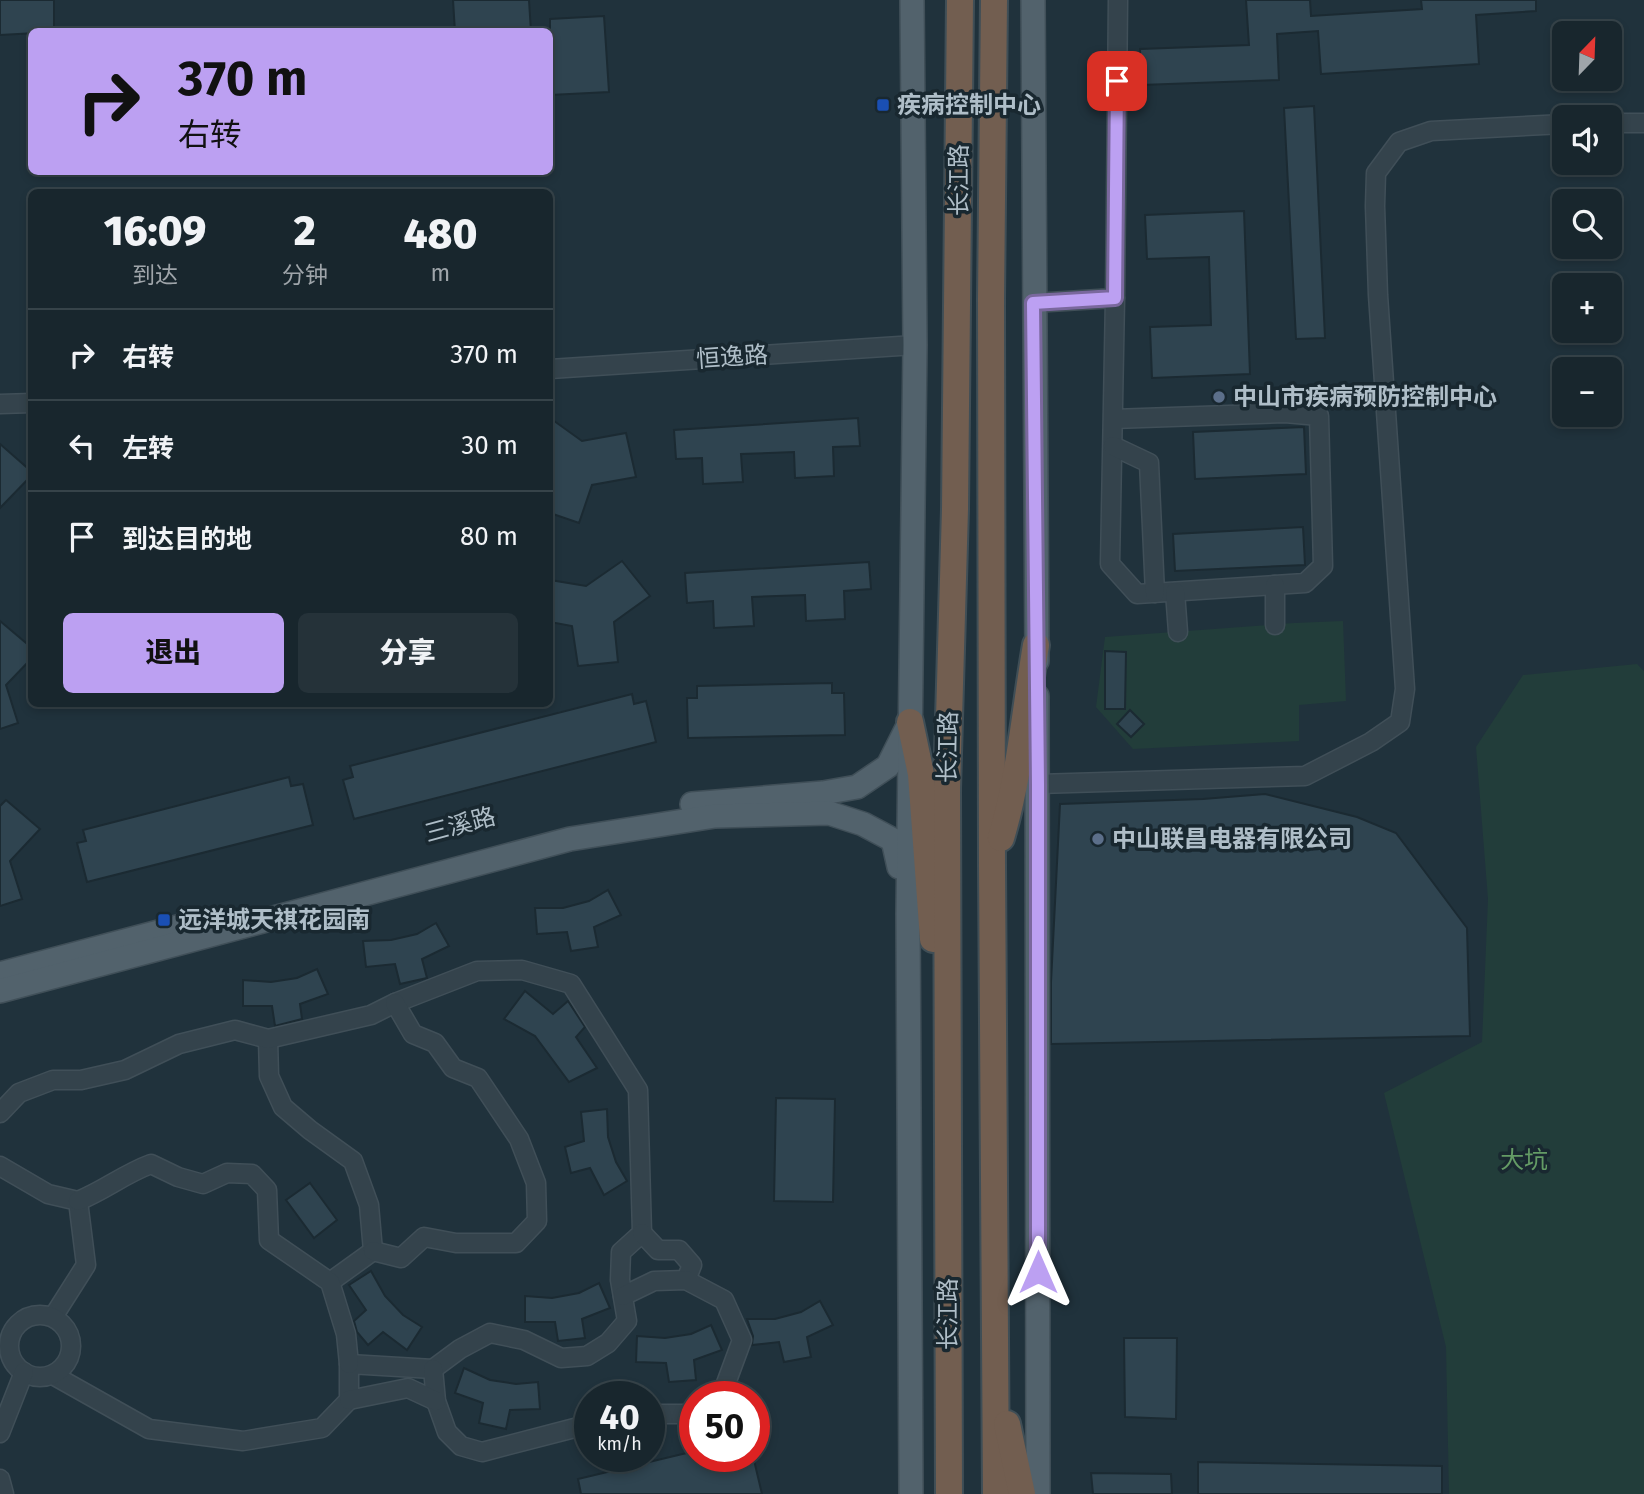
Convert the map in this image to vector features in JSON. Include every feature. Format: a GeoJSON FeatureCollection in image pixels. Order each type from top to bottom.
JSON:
{"type":"FeatureCollection","features":[{"type":"Feature","properties":{"kind":"highway","name":"长江路"},"geometry":{"type":"LineString","coordinates":[[949,1494],[947,789],[955,509],[960,0]]}},
{"type":"Feature","properties":{"kind":"highway","name":"长江路"},"geometry":{"type":"LineString","coordinates":[[994,0],[991,299],[996,1494]]}},
{"type":"Feature","properties":{"kind":"highway"},"geometry":{"type":"LineString","coordinates":[[992,866],[1009,811],[1037,645]]}},
{"type":"Feature","properties":{"kind":"highway"},"geometry":{"type":"LineString","coordinates":[[910,722],[922,774],[928,848],[928,899],[934,948],[948,978]]}},
{"type":"Feature","properties":{"kind":"highway"},"geometry":{"type":"LineString","coordinates":[[996,1377],[1022,1494]]}},
{"type":"Feature","properties":{"kind":"main road","name":"长江路"},"geometry":{"type":"LineString","coordinates":[[911,1494],[908,914],[915,345],[912,0]]}},
{"type":"Feature","properties":{"kind":"main road"},"geometry":{"type":"LineString","coordinates":[[1033,0],[1038,784],[1038,1494]]}},
{"type":"Feature","properties":{"kind":"main road","name":"三溪路"},"geometry":{"type":"LineString","coordinates":[[0,974],[565,825],[710,801],[823,793],[858,787],[888,766],[910,722]]}},
{"type":"Feature","properties":{"kind":"main road","name":"三溪路"},"geometry":{"type":"LineString","coordinates":[[0,990],[570,839],[715,816],[829,813],[863,824],[893,840],[908,914]]}},
{"type":"Feature","properties":{"kind":"street"},"geometry":{"type":"LineString","coordinates":[[1113,419],[1285,413],[1319,416],[1323,566],[1305,583],[1137,594],[1110,564],[1118,0]]}},
{"type":"Feature","properties":{"kind":"street"},"geometry":{"type":"LineString","coordinates":[[1622,123],[1644,123]]}},
{"type":"Feature","properties":{"kind":"street"},"geometry":{"type":"LineString","coordinates":[[1038,784],[1305,776],[1371,742],[1400,722],[1405,689],[1378,295],[1375,206],[1377,173],[1399,142],[1431,131],[1552,125]]}},
{"type":"Feature","properties":{"kind":"street"},"geometry":{"type":"LineString","coordinates":[[1033,303],[1115,298]]}},
{"type":"Feature","properties":{"kind":"street","name":"恒逸路"},"geometry":{"type":"LineString","coordinates":[[553,369],[915,345]]}},
{"type":"Feature","properties":{"kind":"street"},"geometry":{"type":"LineString","coordinates":[[0,404],[28,403]]}},
{"type":"Feature","properties":{"kind":"street"},"geometry":{"type":"LineString","coordinates":[[1113,446],[1149,463],[1155,593]]}},
{"type":"Feature","properties":{"kind":"street"},"geometry":{"type":"LineString","coordinates":[[1275,585],[1275,625]]}},
{"type":"Feature","properties":{"kind":"street"},"geometry":{"type":"LineString","coordinates":[[1175,592],[1178,632]]}},
{"type":"Feature","properties":{"kind":"street"},"geometry":{"type":"LineString","coordinates":[[0,1113],[19,1093],[53,1080],[81,1080],[125,1070],[179,1044],[234,1030],[268,1039],[370,1015],[477,971],[522,970],[571,984],[638,1090],[642,1233],[658,1250],[679,1251],[692,1265],[686,1280]]}},
{"type":"Feature","properties":{"kind":"street"},"geometry":{"type":"LineString","coordinates":[[330,1282],[373,1251],[401,1258],[424,1237],[456,1243],[516,1243],[537,1221],[536,1183],[519,1139],[478,1078],[453,1069],[435,1043],[413,1034],[395,1003]]}},
{"type":"Feature","properties":{"kind":"street"},"geometry":{"type":"LineString","coordinates":[[268,1039],[269,1076],[283,1107],[353,1161],[369,1205],[373,1251]]}},
{"type":"Feature","properties":{"kind":"street"},"geometry":{"type":"LineString","coordinates":[[0,1166],[48,1194],[78,1201],[104,1191],[128,1172],[151,1164],[177,1177],[203,1184],[227,1173],[252,1174],[267,1190],[269,1240],[330,1282],[346,1334],[349,1400]]}},
{"type":"Feature","properties":{"kind":"street"},"geometry":{"type":"LineString","coordinates":[[53,1317],[86,1265],[78,1201]]}},
{"type":"Feature","properties":{"kind":"street"},"geometry":{"type":"LineString","coordinates":[[349,1364],[433,1369],[460,1349],[490,1334],[524,1340],[561,1359],[587,1356],[608,1343],[627,1321],[620,1280],[621,1252],[642,1233]]}},
{"type":"Feature","properties":{"kind":"street"},"geometry":{"type":"LineString","coordinates":[[623,1296],[654,1281],[686,1280],[724,1300],[742,1340],[728,1381]]}},
{"type":"Feature","properties":{"kind":"street"},"geometry":{"type":"LineString","coordinates":[[32,1315],[53,1317],[68,1331],[71,1341],[68,1361],[53,1374],[43,1377],[23,1372],[5,1357],[15,1326],[32,1315]]}},
{"type":"Feature","properties":{"kind":"street"},"geometry":{"type":"LineString","coordinates":[[433,1369],[436,1401],[447,1432],[461,1447],[482,1452],[574,1428]]}},
{"type":"Feature","properties":{"kind":"street"},"geometry":{"type":"LineString","coordinates":[[0,1433],[23,1372]]}},
{"type":"Feature","properties":{"kind":"street"},"geometry":{"type":"LineString","coordinates":[[53,1374],[149,1429],[243,1441],[322,1428],[349,1400],[408,1388],[436,1401]]}},
{"type":"Feature","properties":{"kind":"street"},"geometry":{"type":"LineString","coordinates":[[0,1479],[4,1494]]}},
{"type":"Feature","properties":{"kind":"green space"},"geometry":{"type":"Polygon","coordinates":[[[1343,621],[1346,701],[1299,705],[1299,741],[1133,749],[1096,707],[1105,637],[1343,621]]]}},
{"type":"Feature","properties":{"kind":"green space","name":"大坑"},"geometry":{"type":"Polygon","coordinates":[[[1637,664],[1644,671],[1644,1494],[1449,1494],[1446,1347],[1384,1093],[1482,1042],[1488,899],[1476,747],[1523,675],[1637,664]]]}},
{"type":"Feature","properties":{"kind":"building"},"geometry":{"type":"Polygon","coordinates":[[[0,0],[54,0],[54,28],[28,28],[28,33],[0,35],[0,0]]]}},
{"type":"Feature","properties":{"kind":"building"},"geometry":{"type":"Polygon","coordinates":[[[453,0],[529,0],[531,28],[455,28],[453,0]]]}},
{"type":"Feature","properties":{"kind":"building"},"geometry":{"type":"Polygon","coordinates":[[[1246,0],[1310,0],[1311,16],[1422,9],[1421,0],[1536,0],[1536,11],[1476,15],[1479,64],[1321,74],[1318,31],[1277,34],[1279,80],[1141,85],[1140,49],[1249,45],[1246,0]]]}},
{"type":"Feature","properties":{"kind":"building"},"geometry":{"type":"Polygon","coordinates":[[[604,16],[609,92],[553,95],[553,28],[550,28],[550,19],[604,16]]]}},
{"type":"Feature","properties":{"kind":"building"},"geometry":{"type":"Polygon","coordinates":[[[1314,106],[1325,338],[1296,339],[1284,108],[1314,106]]]}},
{"type":"Feature","properties":{"kind":"building"},"geometry":{"type":"Polygon","coordinates":[[[1244,211],[1250,374],[1152,378],[1150,327],[1211,325],[1209,257],[1147,259],[1145,215],[1244,211]]]}},
{"type":"Feature","properties":{"kind":"building"},"geometry":{"type":"Polygon","coordinates":[[[858,418],[860,446],[833,447],[834,476],[795,478],[794,452],[741,454],[743,482],[703,484],[702,458],[676,459],[674,430],[858,418]]]}},
{"type":"Feature","properties":{"kind":"building"},"geometry":{"type":"Polygon","coordinates":[[[553,420],[582,441],[626,433],[636,477],[592,485],[579,523],[553,514],[553,420]]]}},
{"type":"Feature","properties":{"kind":"building"},"geometry":{"type":"Polygon","coordinates":[[[1304,427],[1306,474],[1195,479],[1193,432],[1304,427]]]}},
{"type":"Feature","properties":{"kind":"building"},"geometry":{"type":"Polygon","coordinates":[[[0,444],[28,468],[28,479],[0,508],[0,444]]]}},
{"type":"Feature","properties":{"kind":"building"},"geometry":{"type":"Polygon","coordinates":[[[1303,527],[1305,565],[1175,571],[1173,534],[1303,527]]]}},
{"type":"Feature","properties":{"kind":"building"},"geometry":{"type":"Polygon","coordinates":[[[622,561],[650,596],[614,622],[618,662],[578,666],[572,626],[553,623],[553,580],[586,586],[622,561]]]}},
{"type":"Feature","properties":{"kind":"building"},"geometry":{"type":"Polygon","coordinates":[[[869,562],[871,589],[844,591],[845,619],[806,621],[805,595],[752,597],[754,626],[714,628],[713,601],[687,603],[685,573],[869,562]]]}},
{"type":"Feature","properties":{"kind":"building"},"geometry":{"type":"Polygon","coordinates":[[[0,621],[28,645],[28,662],[6,685],[18,723],[0,729],[0,621]]]}},
{"type":"Feature","properties":{"kind":"building"},"geometry":{"type":"Polygon","coordinates":[[[1105,651],[1126,652],[1125,709],[1105,709],[1105,651]]]}},
{"type":"Feature","properties":{"kind":"building"},"geometry":{"type":"Polygon","coordinates":[[[832,683],[832,693],[844,693],[845,735],[688,738],[687,698],[697,698],[697,686],[832,683]]]}},
{"type":"Feature","properties":{"kind":"building"},"geometry":{"type":"Polygon","coordinates":[[[632,694],[634,704],[646,701],[656,742],[354,819],[343,780],[353,777],[350,766],[632,694]]]}},
{"type":"Feature","properties":{"kind":"building"},"geometry":{"type":"Polygon","coordinates":[[[1130,710],[1144,724],[1131,737],[1117,724],[1130,710]]]}},
{"type":"Feature","properties":{"kind":"building"},"geometry":{"type":"Polygon","coordinates":[[[289,777],[291,786],[303,784],[313,825],[87,882],[77,843],[86,841],[83,830],[289,777]]]}},
{"type":"Feature","properties":{"kind":"building"},"geometry":{"type":"Polygon","coordinates":[[[1265,794],[1357,817],[1396,833],[1467,928],[1470,1036],[1051,1044],[1051,982],[1060,804],[1265,794]]]}},
{"type":"Feature","properties":{"kind":"building"},"geometry":{"type":"Polygon","coordinates":[[[6,800],[40,829],[10,861],[22,899],[0,906],[0,806],[6,800]]]}},
{"type":"Feature","properties":{"kind":"building"},"geometry":{"type":"Polygon","coordinates":[[[608,890],[621,915],[594,927],[598,947],[571,951],[567,932],[537,934],[535,908],[563,908],[589,901],[608,890]]]}},
{"type":"Feature","properties":{"kind":"building"},"geometry":{"type":"Polygon","coordinates":[[[436,923],[449,946],[422,959],[427,978],[400,984],[395,964],[366,967],[363,941],[391,940],[417,934],[436,923]]]}},
{"type":"Feature","properties":{"kind":"building"},"geometry":{"type":"Polygon","coordinates":[[[317,969],[328,994],[300,1004],[302,1019],[275,1026],[272,1006],[243,1006],[243,980],[271,982],[297,978],[317,969]]]}},
{"type":"Feature","properties":{"kind":"building"},"geometry":{"type":"Polygon","coordinates":[[[525,991],[553,1014],[568,1001],[585,1027],[576,1037],[597,1068],[569,1082],[535,1036],[504,1019],[525,991]]]}},
{"type":"Feature","properties":{"kind":"building"},"geometry":{"type":"Polygon","coordinates":[[[776,1098],[835,1099],[833,1202],[774,1201],[776,1098]]]}},
{"type":"Feature","properties":{"kind":"building"},"geometry":{"type":"Polygon","coordinates":[[[607,1109],[608,1137],[616,1162],[627,1181],[604,1195],[590,1168],[571,1173],[565,1147],[584,1141],[581,1112],[607,1109]]]}},
{"type":"Feature","properties":{"kind":"building"},"geometry":{"type":"Polygon","coordinates":[[[310,1183],[337,1220],[314,1238],[286,1200],[310,1183]]]}},
{"type":"Feature","properties":{"kind":"building"},"geometry":{"type":"Polygon","coordinates":[[[371,1271],[385,1296],[403,1315],[422,1327],[407,1350],[383,1332],[368,1345],[357,1332],[354,1321],[366,1310],[349,1285],[371,1271]]]}},
{"type":"Feature","properties":{"kind":"building"},"geometry":{"type":"Polygon","coordinates":[[[599,1283],[610,1308],[582,1319],[585,1338],[558,1341],[555,1322],[525,1322],[525,1296],[552,1298],[579,1293],[599,1283]]]}},
{"type":"Feature","properties":{"kind":"building"},"geometry":{"type":"Polygon","coordinates":[[[820,1301],[833,1325],[807,1337],[811,1357],[784,1362],[779,1342],[752,1345],[753,1336],[747,1319],[775,1319],[801,1312],[820,1301]]]}},
{"type":"Feature","properties":{"kind":"building"},"geometry":{"type":"Polygon","coordinates":[[[711,1325],[722,1350],[694,1360],[696,1380],[669,1382],[666,1363],[636,1362],[637,1336],[665,1338],[691,1334],[711,1325]]]}},
{"type":"Feature","properties":{"kind":"building"},"geometry":{"type":"Polygon","coordinates":[[[1124,1338],[1177,1338],[1176,1419],[1125,1417],[1124,1338]]]}},
{"type":"Feature","properties":{"kind":"building"},"geometry":{"type":"Polygon","coordinates":[[[464,1368],[490,1380],[516,1384],[538,1382],[540,1409],[510,1410],[506,1429],[479,1423],[483,1403],[455,1393],[464,1368]]]}},
{"type":"Feature","properties":{"kind":"building"},"geometry":{"type":"Polygon","coordinates":[[[679,1455],[679,1472],[757,1472],[762,1494],[581,1494],[578,1479],[607,1472],[665,1472],[665,1458],[679,1455]]]}},
{"type":"Feature","properties":{"kind":"building"},"geometry":{"type":"Polygon","coordinates":[[[1198,1462],[1442,1466],[1442,1494],[1198,1494],[1198,1462]]]}},
{"type":"Feature","properties":{"kind":"building"},"geometry":{"type":"Polygon","coordinates":[[[1091,1473],[1171,1474],[1172,1494],[1093,1494],[1091,1473]]]}},
{"type":"Feature","properties":{"kind":"place","name":"疾病控制中心"},"geometry":{"type":"Point","coordinates":[883,105]}},
{"type":"Feature","properties":{"kind":"place","name":"中山市疾病预防控制中心"},"geometry":{"type":"Point","coordinates":[1219,397]}},
{"type":"Feature","properties":{"kind":"place","name":"中山联昌电器有限公司"},"geometry":{"type":"Point","coordinates":[1098,839]}},
{"type":"Feature","properties":{"kind":"place","name":"远洋城天祺花园南"},"geometry":{"type":"Point","coordinates":[164,920]}},
{"type":"Feature","properties":{"kind":"route"},"geometry":{"type":"LineString","coordinates":[[1038,1272],[1038,784],[1033,303],[1115,298],[1117,81]]}}]}
